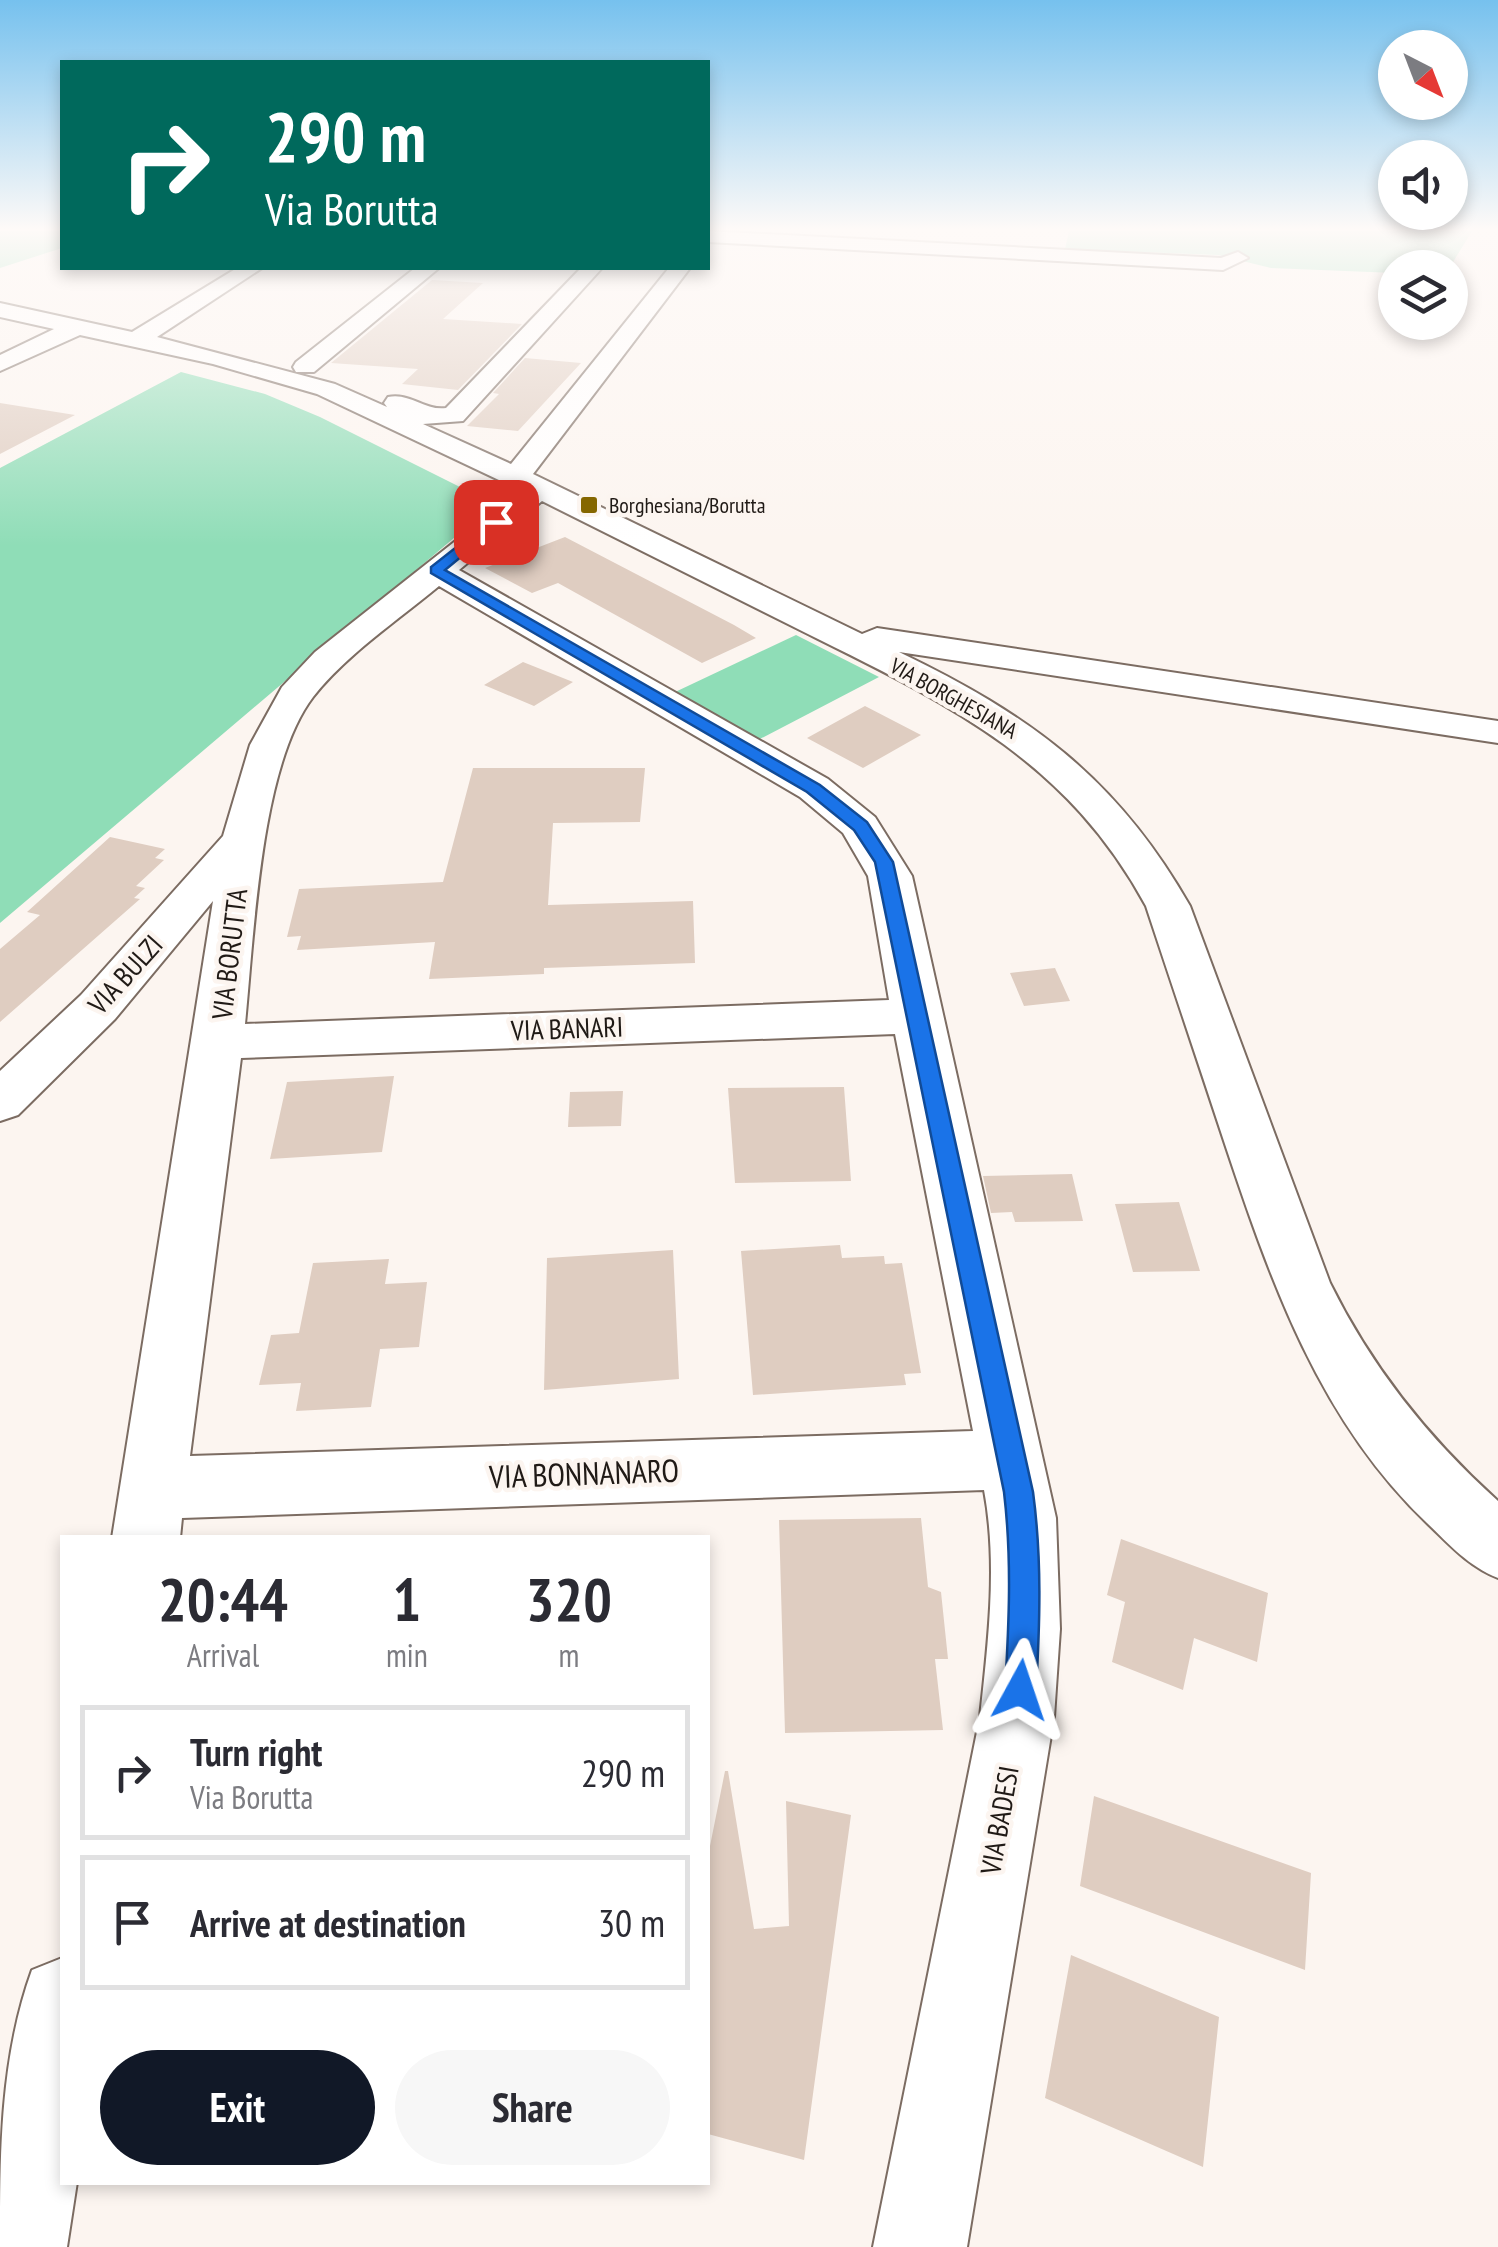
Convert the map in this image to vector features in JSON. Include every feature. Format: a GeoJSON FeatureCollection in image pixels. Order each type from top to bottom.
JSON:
{"type":"FeatureCollection","features":[{"type":"Feature","properties":{"kind":"street"},"geometry":{"type":"LineString","coordinates":[[0,364],[58,336]]}},
{"type":"Feature","properties":{"kind":"street","name":"VIA BORGHESIANA"},"geometry":{"type":"LineString","coordinates":[[89,336],[326,389],[939,686],[1019,733],[1091,794],[1128,836],[1176,925],[1301,1283],[1332,1348],[1392,1440],[1432,1484],[1498,1545]]}},
{"type":"Feature","properties":{"kind":"street","name":"VIA BORGHESIANA"},"geometry":{"type":"LineString","coordinates":[[143,336],[305,367],[429,417],[447,418],[461,410],[529,336]]}},
{"type":"Feature","properties":{"kind":"street","name":"VIA BORGHESIANA"},"geometry":{"type":"LineString","coordinates":[[143,336],[235,370]]}},
{"type":"Feature","properties":{"kind":"street"},"geometry":{"type":"LineString","coordinates":[[305,367],[344,336]]}},
{"type":"Feature","properties":{"kind":"street","name":"VIA BORUTTA"},"geometry":{"type":"LineString","coordinates":[[150,1513],[243,839],[269,745],[295,695],[343,646],[526,489],[633,336]]}},
{"type":"Feature","properties":{"kind":"street","name":"VIA BADESI"},"geometry":{"type":"LineString","coordinates":[[436,570],[802,781],[860,826],[890,876],[916,1016],[1013,1459],[1025,1541],[1020,1690],[920,2247]]}},
{"type":"Feature","properties":{"kind":"street"},"geometry":{"type":"LineString","coordinates":[[826,630],[1498,732]]}},
{"type":"Feature","properties":{"kind":"street","name":"VIA BULZI"},"geometry":{"type":"LineString","coordinates":[[0,1102],[98,1007],[243,839]]}},
{"type":"Feature","properties":{"kind":"street","name":"VIA BANARI"},"geometry":{"type":"LineString","coordinates":[[218,1042],[916,1016]]}},
{"type":"Feature","properties":{"kind":"street","name":"VIA BONNANARO"},"geometry":{"type":"LineString","coordinates":[[150,1513],[1013,1459]]}},
{"type":"Feature","properties":{"kind":"street"},"geometry":{"type":"LineString","coordinates":[[16,2207],[60,2009]]}},
{"type":"Feature","properties":{"kind":"green space"},"geometry":{"type":"Polygon","coordinates":[[[181,372],[265,394],[320,417],[494,504],[0,923],[0,468],[181,372]]]}},
{"type":"Feature","properties":{"kind":"green space"},"geometry":{"type":"Polygon","coordinates":[[[796,635],[879,677],[756,741],[673,693],[796,635]]]}},
{"type":"Feature","properties":{"kind":"building"},"geometry":{"type":"Polygon","coordinates":[[[364,336],[510,336],[458,390],[402,384],[418,369],[331,363],[364,336]]]}},
{"type":"Feature","properties":{"kind":"building"},"geometry":{"type":"Polygon","coordinates":[[[525,358],[581,363],[518,431],[467,426],[499,394],[493,393],[525,358]]]}},
{"type":"Feature","properties":{"kind":"building"},"geometry":{"type":"Polygon","coordinates":[[[0,403],[75,415],[0,454],[0,403]]]}},
{"type":"Feature","properties":{"kind":"building"},"geometry":{"type":"Polygon","coordinates":[[[565,537],[756,638],[702,663],[558,583],[532,593],[485,568],[565,537]]]}},
{"type":"Feature","properties":{"kind":"building"},"geometry":{"type":"Polygon","coordinates":[[[523,662],[573,682],[534,706],[484,685],[523,662]]]}},
{"type":"Feature","properties":{"kind":"building"},"geometry":{"type":"Polygon","coordinates":[[[865,706],[921,735],[863,768],[807,738],[865,706]]]}},
{"type":"Feature","properties":{"kind":"building"},"geometry":{"type":"Polygon","coordinates":[[[473,768],[645,768],[640,822],[553,823],[548,905],[693,901],[695,963],[544,968],[544,974],[429,979],[435,942],[297,950],[301,936],[287,937],[299,889],[443,882],[473,768]]]}},
{"type":"Feature","properties":{"kind":"building"},"geometry":{"type":"Polygon","coordinates":[[[110,837],[165,849],[155,858],[164,860],[136,886],[145,888],[134,898],[140,899],[0,1022],[0,949],[40,915],[27,912],[110,837]]]}},
{"type":"Feature","properties":{"kind":"building"},"geometry":{"type":"Polygon","coordinates":[[[1055,968],[1070,1001],[1024,1006],[1010,973],[1055,968]]]}},
{"type":"Feature","properties":{"kind":"building"},"geometry":{"type":"Polygon","coordinates":[[[394,1076],[382,1152],[270,1159],[287,1082],[394,1076]]]}},
{"type":"Feature","properties":{"kind":"building"},"geometry":{"type":"Polygon","coordinates":[[[844,1087],[851,1181],[735,1183],[728,1088],[844,1087]]]}},
{"type":"Feature","properties":{"kind":"building"},"geometry":{"type":"Polygon","coordinates":[[[623,1091],[621,1126],[568,1127],[570,1092],[623,1091]]]}},
{"type":"Feature","properties":{"kind":"building"},"geometry":{"type":"Polygon","coordinates":[[[1072,1174],[1083,1221],[1015,1222],[1012,1212],[991,1213],[983,1176],[1072,1174]]]}},
{"type":"Feature","properties":{"kind":"building"},"geometry":{"type":"Polygon","coordinates":[[[1179,1202],[1200,1271],[1133,1272],[1115,1204],[1179,1202]]]}},
{"type":"Feature","properties":{"kind":"building"},"geometry":{"type":"Polygon","coordinates":[[[840,1245],[842,1258],[884,1256],[885,1264],[902,1263],[921,1373],[904,1374],[906,1385],[753,1395],[741,1251],[840,1245]]]}},
{"type":"Feature","properties":{"kind":"building"},"geometry":{"type":"Polygon","coordinates":[[[673,1250],[679,1379],[544,1390],[547,1258],[673,1250]]]}},
{"type":"Feature","properties":{"kind":"building"},"geometry":{"type":"Polygon","coordinates":[[[389,1259],[385,1284],[427,1282],[419,1347],[380,1349],[371,1407],[296,1411],[301,1383],[259,1385],[271,1335],[299,1333],[313,1263],[389,1259]]]}},
{"type":"Feature","properties":{"kind":"building"},"geometry":{"type":"Polygon","coordinates":[[[921,1518],[928,1587],[941,1592],[948,1659],[935,1659],[943,1730],[785,1733],[779,1520],[921,1518]]]}},
{"type":"Feature","properties":{"kind":"building"},"geometry":{"type":"Polygon","coordinates":[[[1121,1539],[1268,1593],[1257,1662],[1194,1638],[1183,1690],[1112,1662],[1125,1602],[1107,1595],[1121,1539]]]}},
{"type":"Feature","properties":{"kind":"building"},"geometry":{"type":"Polygon","coordinates":[[[728,1771],[754,1929],[789,1926],[786,1801],[851,1815],[804,2160],[710,2135],[710,1846],[728,1771]]]}},
{"type":"Feature","properties":{"kind":"building"},"geometry":{"type":"Polygon","coordinates":[[[1094,1796],[1311,1873],[1305,1970],[1080,1886],[1094,1796]]]}},
{"type":"Feature","properties":{"kind":"building"},"geometry":{"type":"Polygon","coordinates":[[[1071,1955],[1219,2017],[1203,2167],[1045,2098],[1071,1955]]]}},
{"type":"Feature","properties":{"kind":"place","name":"Borghesiana/Borutta"},"geometry":{"type":"Point","coordinates":[589,505]}},
{"type":"Feature","properties":{"kind":"route"},"geometry":{"type":"LineString","coordinates":[[496,522],[436,570],[814,788],[860,826],[884,862],[1019,1492],[1026,1605],[1020,1690]]}}]}
